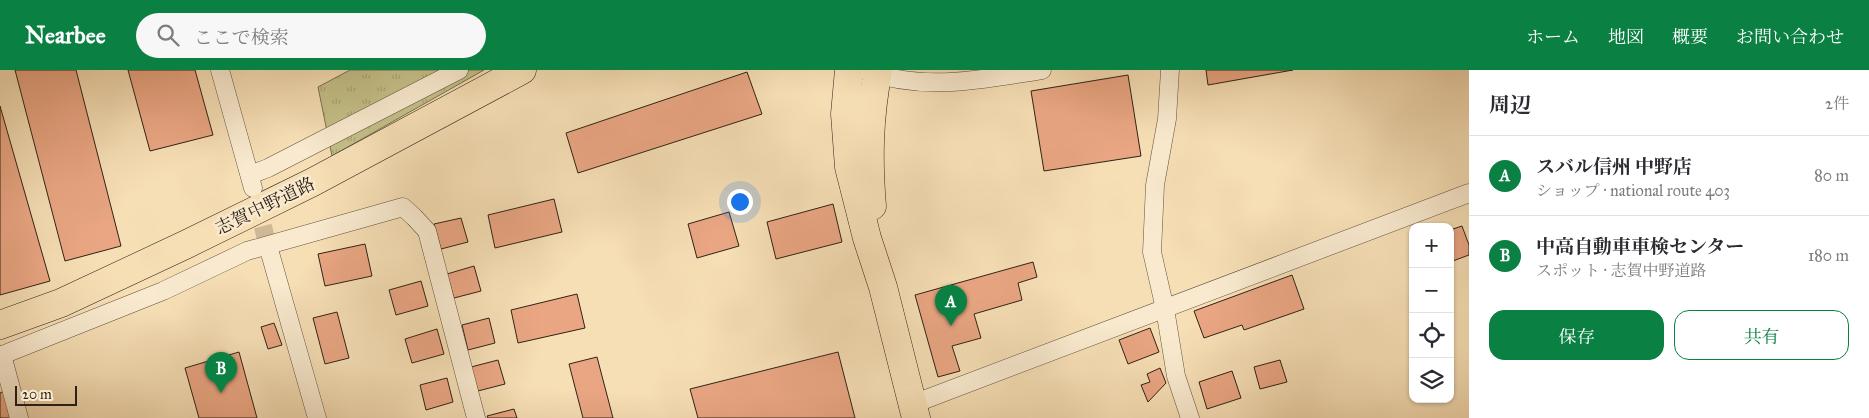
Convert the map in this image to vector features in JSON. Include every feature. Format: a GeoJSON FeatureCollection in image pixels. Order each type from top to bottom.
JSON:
{"type":"FeatureCollection","features":[{"type":"Feature","properties":{"kind":"main road","name":"志賀中野道路"},"geometry":{"type":"LineString","coordinates":[[0,325],[61,303],[187,244],[313,182],[522,70]]}},
{"type":"Feature","properties":{"kind":"main road"},"geometry":{"type":"LineString","coordinates":[[849,70],[845,114],[849,167],[865,230],[883,287],[914,411]]}},
{"type":"Feature","properties":{"kind":"main road"},"geometry":{"type":"LineString","coordinates":[[873,72],[869,169],[883,287]]}},
{"type":"Feature","properties":{"kind":"street"},"geometry":{"type":"LineString","coordinates":[[220,70],[251,181],[268,168],[459,70]]}},
{"type":"Feature","properties":{"kind":"street"},"geometry":{"type":"LineString","coordinates":[[873,72],[917,82],[947,83],[1042,70]]}},
{"type":"Feature","properties":{"kind":"street"},"geometry":{"type":"LineString","coordinates":[[1170,70],[1167,119],[1155,185],[1152,252],[1165,309],[1176,376],[1190,418]]}},
{"type":"Feature","properties":{"kind":"street"},"geometry":{"type":"LineString","coordinates":[[914,411],[1165,309],[1468,197]]}},
{"type":"Feature","properties":{"kind":"street"},"geometry":{"type":"LineString","coordinates":[[19,418],[1,356],[163,291],[247,251],[402,207],[414,216],[427,231],[476,418]]}},
{"type":"Feature","properties":{"kind":"street"},"geometry":{"type":"LineString","coordinates":[[268,246],[316,418]]}},
{"type":"Feature","properties":{"kind":"green space"},"geometry":{"type":"Polygon","coordinates":[[[350,70],[484,70],[332,156],[318,87],[350,70]]]}},
{"type":"Feature","properties":{"kind":"building"},"geometry":{"type":"Polygon","coordinates":[[[15,70],[76,70],[121,246],[65,261],[15,70]]]}},
{"type":"Feature","properties":{"kind":"building"},"geometry":{"type":"Polygon","coordinates":[[[128,70],[195,70],[213,135],[150,151],[128,70]]]}},
{"type":"Feature","properties":{"kind":"building"},"geometry":{"type":"Polygon","coordinates":[[[1206,70],[1293,70],[1208,85],[1206,70]]]}},
{"type":"Feature","properties":{"kind":"building"},"geometry":{"type":"Polygon","coordinates":[[[747,72],[762,114],[578,173],[566,133],[747,72]]]}},
{"type":"Feature","properties":{"kind":"building"},"geometry":{"type":"Polygon","coordinates":[[[1128,75],[1141,156],[1044,171],[1031,91],[1128,75]]]}},
{"type":"Feature","properties":{"kind":"building"},"geometry":{"type":"Polygon","coordinates":[[[0,106],[50,281],[0,295],[0,106]]]}},
{"type":"Feature","properties":{"kind":"building"},"geometry":{"type":"Polygon","coordinates":[[[554,199],[562,232],[495,248],[488,215],[554,199]]]}},
{"type":"Feature","properties":{"kind":"building"},"geometry":{"type":"Polygon","coordinates":[[[833,204],[842,242],[776,259],[767,222],[833,204]]]}},
{"type":"Feature","properties":{"kind":"building"},"geometry":{"type":"Polygon","coordinates":[[[729,212],[739,246],[697,258],[688,224],[729,212]]]}},
{"type":"Feature","properties":{"kind":"building"},"geometry":{"type":"Polygon","coordinates":[[[461,218],[468,242],[441,249],[434,224],[461,218]]]}},
{"type":"Feature","properties":{"kind":"building"},"geometry":{"type":"Polygon","coordinates":[[[1462,226],[1469,245],[1469,255],[1454,261],[1454,229],[1462,226]]]}},
{"type":"Feature","properties":{"kind":"building"},"geometry":{"type":"Polygon","coordinates":[[[365,244],[372,276],[325,286],[318,254],[365,244]]]}},
{"type":"Feature","properties":{"kind":"building"},"geometry":{"type":"Polygon","coordinates":[[[1033,262],[1037,277],[1018,283],[1022,300],[974,314],[981,338],[952,346],[960,371],[938,377],[915,295],[1033,262]]]}},
{"type":"Feature","properties":{"kind":"building"},"geometry":{"type":"Polygon","coordinates":[[[474,266],[481,291],[454,298],[447,274],[474,266]]]}},
{"type":"Feature","properties":{"kind":"building"},"geometry":{"type":"Polygon","coordinates":[[[1292,275],[1304,309],[1244,330],[1242,325],[1204,338],[1194,311],[1292,275]]]}},
{"type":"Feature","properties":{"kind":"building"},"geometry":{"type":"Polygon","coordinates":[[[421,281],[428,306],[396,315],[389,290],[421,281]]]}},
{"type":"Feature","properties":{"kind":"building"},"geometry":{"type":"Polygon","coordinates":[[[577,294],[585,328],[518,343],[511,310],[577,294]]]}},
{"type":"Feature","properties":{"kind":"building"},"geometry":{"type":"Polygon","coordinates":[[[337,312],[349,358],[325,364],[313,318],[337,312]]]}},
{"type":"Feature","properties":{"kind":"building"},"geometry":{"type":"Polygon","coordinates":[[[489,318],[495,343],[468,350],[462,325],[489,318]]]}},
{"type":"Feature","properties":{"kind":"building"},"geometry":{"type":"Polygon","coordinates":[[[274,323],[282,345],[268,349],[261,327],[274,323]]]}},
{"type":"Feature","properties":{"kind":"building"},"geometry":{"type":"Polygon","coordinates":[[[1150,328],[1159,352],[1128,364],[1119,340],[1150,328]]]}},
{"type":"Feature","properties":{"kind":"building"},"geometry":{"type":"Polygon","coordinates":[[[437,329],[444,354],[412,363],[405,339],[437,329]]]}},
{"type":"Feature","properties":{"kind":"building"},"geometry":{"type":"Polygon","coordinates":[[[239,352],[257,418],[199,418],[185,368],[239,352]]]}},
{"type":"Feature","properties":{"kind":"building"},"geometry":{"type":"Polygon","coordinates":[[[838,352],[855,418],[698,418],[690,389],[838,352]]]}},
{"type":"Feature","properties":{"kind":"building"},"geometry":{"type":"Polygon","coordinates":[[[597,357],[613,418],[583,418],[569,364],[597,357]]]}},
{"type":"Feature","properties":{"kind":"building"},"geometry":{"type":"Polygon","coordinates":[[[498,360],[505,384],[478,391],[471,367],[498,360]]]}},
{"type":"Feature","properties":{"kind":"building"},"geometry":{"type":"Polygon","coordinates":[[[1280,360],[1287,382],[1260,389],[1254,367],[1280,360]]]}},
{"type":"Feature","properties":{"kind":"building"},"geometry":{"type":"Polygon","coordinates":[[[1160,368],[1166,383],[1148,402],[1141,385],[1150,382],[1147,374],[1160,368]]]}},
{"type":"Feature","properties":{"kind":"building"},"geometry":{"type":"Polygon","coordinates":[[[1232,371],[1241,398],[1207,409],[1199,382],[1232,371]]]}},
{"type":"Feature","properties":{"kind":"building"},"geometry":{"type":"Polygon","coordinates":[[[447,378],[453,402],[426,410],[420,385],[447,378]]]}},
{"type":"Feature","properties":{"kind":"building"},"geometry":{"type":"Polygon","coordinates":[[[4,391],[11,418],[0,418],[0,393],[4,391]]]}},
{"type":"Feature","properties":{"kind":"building"},"geometry":{"type":"Polygon","coordinates":[[[514,409],[517,418],[488,418],[487,416],[514,409]]]}},
{"type":"Feature","properties":{"kind":"tunnel"},"geometry":{"type":"LineString","coordinates":[[256,200],[268,246]]}},
{"type":"Feature","properties":{"kind":"place","name":"スバル信州 中野店"},"geometry":{"type":"Point","coordinates":[951,326]}},
{"type":"Feature","properties":{"kind":"place","name":"中高自動車車検センター"},"geometry":{"type":"Point","coordinates":[221,393]}}]}
